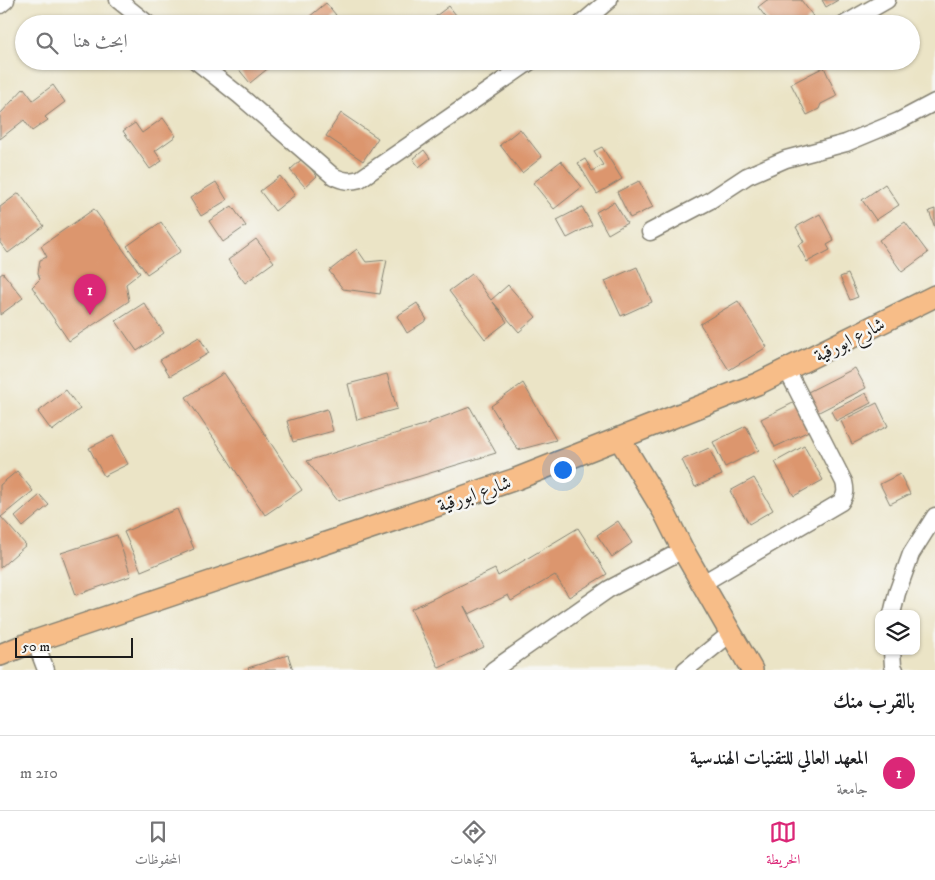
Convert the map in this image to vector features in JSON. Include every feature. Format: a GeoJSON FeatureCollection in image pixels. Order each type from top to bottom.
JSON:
{"type":"FeatureCollection","features":[{"type":"Feature","properties":{"kind":"main road","name":"شارع ابورقية"},"geometry":{"type":"LineString","coordinates":[[0,655],[35,641],[516,478],[757,384],[935,296]]}},
{"type":"Feature","properties":{"kind":"main road"},"geometry":{"type":"LineString","coordinates":[[619,438],[664,512],[683,550],[752,670]]}},
{"type":"Feature","properties":{"kind":"street"},"geometry":{"type":"LineString","coordinates":[[0,5],[6,0]]}},
{"type":"Feature","properties":{"kind":"street"},"geometry":{"type":"LineString","coordinates":[[118,0],[137,15]]}},
{"type":"Feature","properties":{"kind":"street"},"geometry":{"type":"LineString","coordinates":[[861,15],[887,0]]}},
{"type":"Feature","properties":{"kind":"street"},"geometry":{"type":"LineString","coordinates":[[588,15],[598,3]]}},
{"type":"Feature","properties":{"kind":"street"},"geometry":{"type":"LineString","coordinates":[[207,70],[333,176],[342,181],[350,182],[360,179],[518,70]]}},
{"type":"Feature","properties":{"kind":"street"},"geometry":{"type":"LineString","coordinates":[[650,232],[709,201],[747,176],[786,159],[846,143],[899,121],[935,102]]}},
{"type":"Feature","properties":{"kind":"street"},"geometry":{"type":"LineString","coordinates":[[703,583],[841,502],[845,494],[844,482],[787,370]]}},
{"type":"Feature","properties":{"kind":"street"},"geometry":{"type":"LineString","coordinates":[[893,610],[911,554],[935,516]]}},
{"type":"Feature","properties":{"kind":"street"},"geometry":{"type":"LineString","coordinates":[[493,670],[609,589],[683,550]]}},
{"type":"Feature","properties":{"kind":"street"},"geometry":{"type":"LineString","coordinates":[[685,670],[731,633]]}},
{"type":"Feature","properties":{"kind":"street"},"geometry":{"type":"LineString","coordinates":[[35,641],[46,670]]}},
{"type":"Feature","properties":{"kind":"street"},"geometry":{"type":"LineString","coordinates":[[892,655],[895,670]]}},
{"type":"Feature","properties":{"kind":"building"},"geometry":{"type":"Polygon","coordinates":[[[767,0],[801,0],[812,15],[764,15],[758,7],[767,0]]]}},
{"type":"Feature","properties":{"kind":"building"},"geometry":{"type":"Polygon","coordinates":[[[822,0],[838,0],[826,7],[822,0]]]}},
{"type":"Feature","properties":{"kind":"building"},"geometry":{"type":"Polygon","coordinates":[[[326,3],[336,15],[311,15],[326,3]]]}},
{"type":"Feature","properties":{"kind":"building"},"geometry":{"type":"Polygon","coordinates":[[[449,6],[456,15],[437,15],[449,6]]]}},
{"type":"Feature","properties":{"kind":"building"},"geometry":{"type":"Polygon","coordinates":[[[239,70],[266,70],[250,83],[239,70]]]}},
{"type":"Feature","properties":{"kind":"building"},"geometry":{"type":"Polygon","coordinates":[[[818,70],[825,70],[837,96],[821,104],[819,109],[807,115],[791,84],[818,70]]]}},
{"type":"Feature","properties":{"kind":"building"},"geometry":{"type":"Polygon","coordinates":[[[53,85],[65,102],[45,117],[48,120],[32,131],[24,120],[0,139],[0,114],[24,88],[33,100],[53,85]]]}},
{"type":"Feature","properties":{"kind":"building"},"geometry":{"type":"Polygon","coordinates":[[[341,113],[378,138],[363,161],[326,136],[341,113]]]}},
{"type":"Feature","properties":{"kind":"building"},"geometry":{"type":"Polygon","coordinates":[[[163,118],[176,136],[155,151],[162,161],[150,169],[123,131],[135,123],[142,133],[163,118]]]}},
{"type":"Feature","properties":{"kind":"building"},"geometry":{"type":"Polygon","coordinates":[[[520,129],[542,157],[522,173],[500,145],[520,129]]]}},
{"type":"Feature","properties":{"kind":"building"},"geometry":{"type":"Polygon","coordinates":[[[602,147],[622,179],[597,194],[578,163],[585,159],[592,171],[603,165],[594,151],[602,147]]]}},
{"type":"Feature","properties":{"kind":"building"},"geometry":{"type":"Polygon","coordinates":[[[424,150],[430,158],[419,167],[413,159],[424,150]]]}},
{"type":"Feature","properties":{"kind":"building"},"geometry":{"type":"Polygon","coordinates":[[[302,159],[317,176],[305,187],[290,170],[302,159]]]}},
{"type":"Feature","properties":{"kind":"building"},"geometry":{"type":"Polygon","coordinates":[[[561,161],[582,187],[554,209],[533,183],[561,161]]]}},
{"type":"Feature","properties":{"kind":"building"},"geometry":{"type":"Polygon","coordinates":[[[280,176],[295,195],[275,211],[260,191],[280,176]]]}},
{"type":"Feature","properties":{"kind":"building"},"geometry":{"type":"Polygon","coordinates":[[[639,181],[653,207],[630,218],[617,192],[639,181]]]}},
{"type":"Feature","properties":{"kind":"building"},"geometry":{"type":"Polygon","coordinates":[[[216,182],[227,200],[201,216],[190,198],[216,182]]]}},
{"type":"Feature","properties":{"kind":"building"},"geometry":{"type":"Polygon","coordinates":[[[885,184],[899,205],[876,220],[862,200],[885,184]]]}},
{"type":"Feature","properties":{"kind":"building"},"geometry":{"type":"Polygon","coordinates":[[[19,193],[44,226],[8,253],[0,243],[0,207],[19,193]]]}},
{"type":"Feature","properties":{"kind":"building"},"geometry":{"type":"Polygon","coordinates":[[[614,202],[627,223],[608,234],[596,212],[614,202]]]}},
{"type":"Feature","properties":{"kind":"building"},"geometry":{"type":"Polygon","coordinates":[[[232,206],[246,226],[223,242],[209,221],[232,206]]]}},
{"type":"Feature","properties":{"kind":"building"},"geometry":{"type":"Polygon","coordinates":[[[582,207],[592,225],[567,238],[557,220],[582,207]]]}},
{"type":"Feature","properties":{"kind":"building"},"geometry":{"type":"Polygon","coordinates":[[[94,209],[140,273],[126,284],[129,301],[69,341],[32,287],[40,279],[38,273],[40,260],[47,257],[41,246],[94,209]]]}},
{"type":"Feature","properties":{"kind":"building"},"geometry":{"type":"Polygon","coordinates":[[[935,209],[935,228],[929,211],[935,209]]]}},
{"type":"Feature","properties":{"kind":"building"},"geometry":{"type":"Polygon","coordinates":[[[820,214],[834,241],[827,245],[830,250],[807,262],[798,245],[804,242],[796,227],[820,214]]]}},
{"type":"Feature","properties":{"kind":"building"},"geometry":{"type":"Polygon","coordinates":[[[161,222],[181,251],[147,274],[127,246],[161,222]]]}},
{"type":"Feature","properties":{"kind":"building"},"geometry":{"type":"Polygon","coordinates":[[[905,222],[928,253],[902,272],[879,240],[905,222]]]}},
{"type":"Feature","properties":{"kind":"building"},"geometry":{"type":"Polygon","coordinates":[[[256,239],[274,262],[245,283],[228,260],[256,239]]]}},
{"type":"Feature","properties":{"kind":"building"},"geometry":{"type":"Polygon","coordinates":[[[357,249],[366,262],[387,260],[380,294],[343,289],[329,271],[357,249]]]}},
{"type":"Feature","properties":{"kind":"building"},"geometry":{"type":"Polygon","coordinates":[[[637,267],[652,302],[621,316],[605,281],[637,267]]]}},
{"type":"Feature","properties":{"kind":"building"},"geometry":{"type":"Polygon","coordinates":[[[3,273],[23,298],[0,315],[0,275],[3,273]]]}},
{"type":"Feature","properties":{"kind":"building"},"geometry":{"type":"Polygon","coordinates":[[[472,274],[491,300],[508,285],[536,317],[519,332],[493,302],[507,322],[485,339],[449,291],[472,274]]]}},
{"type":"Feature","properties":{"kind":"building"},"geometry":{"type":"Polygon","coordinates":[[[848,274],[858,297],[850,300],[840,277],[848,274]]]}},
{"type":"Feature","properties":{"kind":"building"},"geometry":{"type":"Polygon","coordinates":[[[738,301],[767,347],[729,370],[700,324],[738,301]]]}},
{"type":"Feature","properties":{"kind":"building"},"geometry":{"type":"Polygon","coordinates":[[[144,303],[164,333],[137,351],[116,321],[144,303]]]}},
{"type":"Feature","properties":{"kind":"building"},"geometry":{"type":"Polygon","coordinates":[[[417,303],[427,320],[407,333],[397,316],[417,303]]]}},
{"type":"Feature","properties":{"kind":"building"},"geometry":{"type":"Polygon","coordinates":[[[199,337],[209,353],[170,376],[160,360],[199,337]]]}},
{"type":"Feature","properties":{"kind":"building"},"geometry":{"type":"Polygon","coordinates":[[[855,368],[866,388],[817,413],[806,393],[855,368]]]}},
{"type":"Feature","properties":{"kind":"building"},"geometry":{"type":"Polygon","coordinates":[[[224,373],[302,490],[265,515],[186,397],[224,373]]]}},
{"type":"Feature","properties":{"kind":"building"},"geometry":{"type":"Polygon","coordinates":[[[387,374],[397,409],[357,420],[348,384],[387,374]]]}},
{"type":"Feature","properties":{"kind":"building"},"geometry":{"type":"Polygon","coordinates":[[[523,383],[556,440],[518,450],[491,406],[523,383]]]}},
{"type":"Feature","properties":{"kind":"building"},"geometry":{"type":"Polygon","coordinates":[[[66,390],[80,409],[52,431],[38,412],[66,390]]]}},
{"type":"Feature","properties":{"kind":"building"},"geometry":{"type":"Polygon","coordinates":[[[866,393],[871,403],[836,421],[831,411],[866,393]]]}},
{"type":"Feature","properties":{"kind":"building"},"geometry":{"type":"Polygon","coordinates":[[[797,401],[811,430],[775,447],[761,419],[797,401]]]}},
{"type":"Feature","properties":{"kind":"building"},"geometry":{"type":"Polygon","coordinates":[[[877,403],[888,426],[852,444],[841,421],[877,403]]]}},
{"type":"Feature","properties":{"kind":"building"},"geometry":{"type":"Polygon","coordinates":[[[470,407],[496,453],[338,501],[307,461],[430,423],[470,407]]]}},
{"type":"Feature","properties":{"kind":"building"},"geometry":{"type":"Polygon","coordinates":[[[327,409],[333,431],[293,442],[287,421],[327,409]]]}},
{"type":"Feature","properties":{"kind":"building"},"geometry":{"type":"Polygon","coordinates":[[[746,426],[759,450],[725,467],[713,442],[746,426]]]}},
{"type":"Feature","properties":{"kind":"building"},"geometry":{"type":"Polygon","coordinates":[[[113,436],[128,464],[104,476],[89,448],[113,436]]]}},
{"type":"Feature","properties":{"kind":"building"},"geometry":{"type":"Polygon","coordinates":[[[804,446],[823,480],[794,496],[775,462],[804,446]]]}},
{"type":"Feature","properties":{"kind":"building"},"geometry":{"type":"Polygon","coordinates":[[[709,448],[722,475],[695,487],[682,460],[709,448]]]}},
{"type":"Feature","properties":{"kind":"building"},"geometry":{"type":"Polygon","coordinates":[[[17,471],[33,491],[1,517],[26,545],[0,568],[0,485],[17,471]]]}},
{"type":"Feature","properties":{"kind":"building"},"geometry":{"type":"Polygon","coordinates":[[[900,474],[910,494],[890,504],[880,484],[900,474]]]}},
{"type":"Feature","properties":{"kind":"building"},"geometry":{"type":"Polygon","coordinates":[[[754,478],[773,510],[749,524],[730,491],[754,478]]]}},
{"type":"Feature","properties":{"kind":"building"},"geometry":{"type":"Polygon","coordinates":[[[40,495],[49,505],[23,527],[15,517],[40,495]]]}},
{"type":"Feature","properties":{"kind":"building"},"geometry":{"type":"Polygon","coordinates":[[[177,509],[194,549],[141,571],[124,532],[177,509]]]}},
{"type":"Feature","properties":{"kind":"building"},"geometry":{"type":"Polygon","coordinates":[[[618,521],[632,543],[612,557],[597,535],[618,521]]]}},
{"type":"Feature","properties":{"kind":"building"},"geometry":{"type":"Polygon","coordinates":[[[578,528],[607,574],[569,597],[555,575],[511,601],[508,595],[469,614],[464,606],[484,647],[439,668],[411,609],[495,569],[498,576],[578,528]]]}},
{"type":"Feature","properties":{"kind":"building"},"geometry":{"type":"Polygon","coordinates":[[[117,535],[131,576],[76,595],[61,553],[117,535]]]}},
{"type":"Feature","properties":{"kind":"building"},"geometry":{"type":"Polygon","coordinates":[[[288,655],[293,670],[249,670],[248,668],[288,655]]]}},
{"type":"Feature","properties":{"kind":"place","name":"المعهد العالي للتقنيات الهندسية"},"geometry":{"type":"Point","coordinates":[90,315]}}]}
